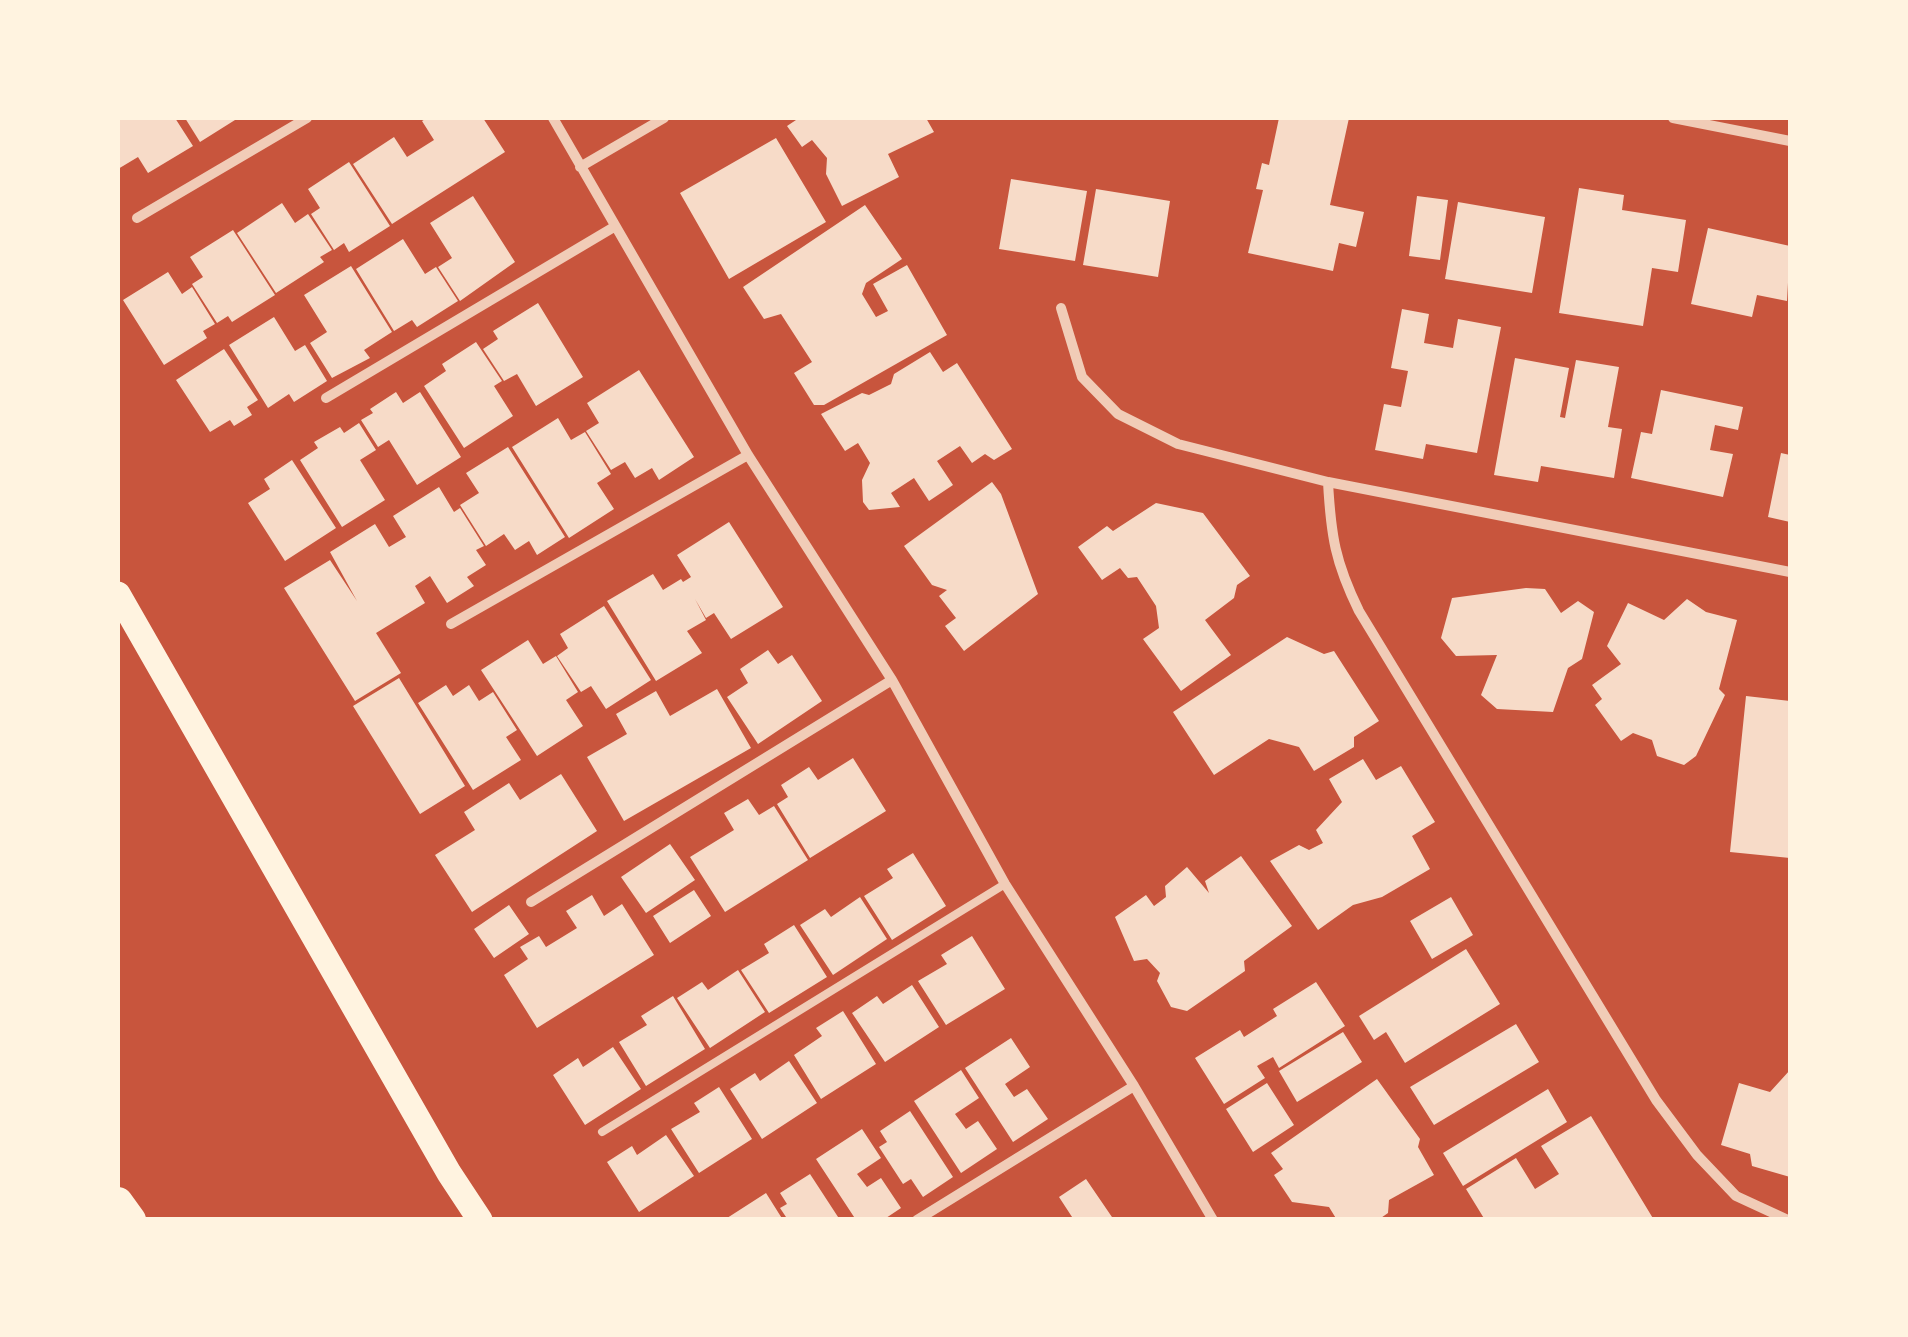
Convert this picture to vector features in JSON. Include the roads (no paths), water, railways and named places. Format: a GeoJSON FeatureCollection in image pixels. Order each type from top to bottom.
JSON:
{"type":"FeatureCollection","features":[{"type":"Feature","properties":{"kind":"highway"},"geometry":{"type":"LineString","coordinates":[[118,1202],[131,1220]]}},
{"type":"Feature","properties":{"kind":"main road"},"geometry":{"type":"LineString","coordinates":[[118,594],[480,1220]]}},
{"type":"Feature","properties":{"kind":"street"},"geometry":{"type":"LineString","coordinates":[[137,218],[307,118]]}},
{"type":"Feature","properties":{"kind":"street"},"geometry":{"type":"LineString","coordinates":[[553,118],[748,454],[892,680],[1006,884],[1134,1086],[1212,1220]]}},
{"type":"Feature","properties":{"kind":"street"},"geometry":{"type":"LineString","coordinates":[[580,166],[664,118]]}},
{"type":"Feature","properties":{"kind":"street"},"geometry":{"type":"LineString","coordinates":[[1673,118],[1790,141]]}},
{"type":"Feature","properties":{"kind":"street"},"geometry":{"type":"LineString","coordinates":[[326,398],[614,227]]}},
{"type":"Feature","properties":{"kind":"street"},"geometry":{"type":"LineString","coordinates":[[1061,308],[1082,376],[1118,414],[1178,444],[1328,482],[1790,572]]}},
{"type":"Feature","properties":{"kind":"street"},"geometry":{"type":"LineString","coordinates":[[451,624],[748,454]]}},
{"type":"Feature","properties":{"kind":"street"},"geometry":{"type":"LineString","coordinates":[[1328,482],[1331,533],[1339,570],[1359,611],[1656,1100],[1696,1156],[1736,1196],[1788,1220]]}},
{"type":"Feature","properties":{"kind":"street"},"geometry":{"type":"LineString","coordinates":[[532,902],[892,680]]}},
{"type":"Feature","properties":{"kind":"street"},"geometry":{"type":"LineString","coordinates":[[917,1220],[1134,1086]]}},
{"type":"Feature","properties":{"kind":"lane"},"geometry":{"type":"LineString","coordinates":[[602,1132],[1006,884]]}}]}
